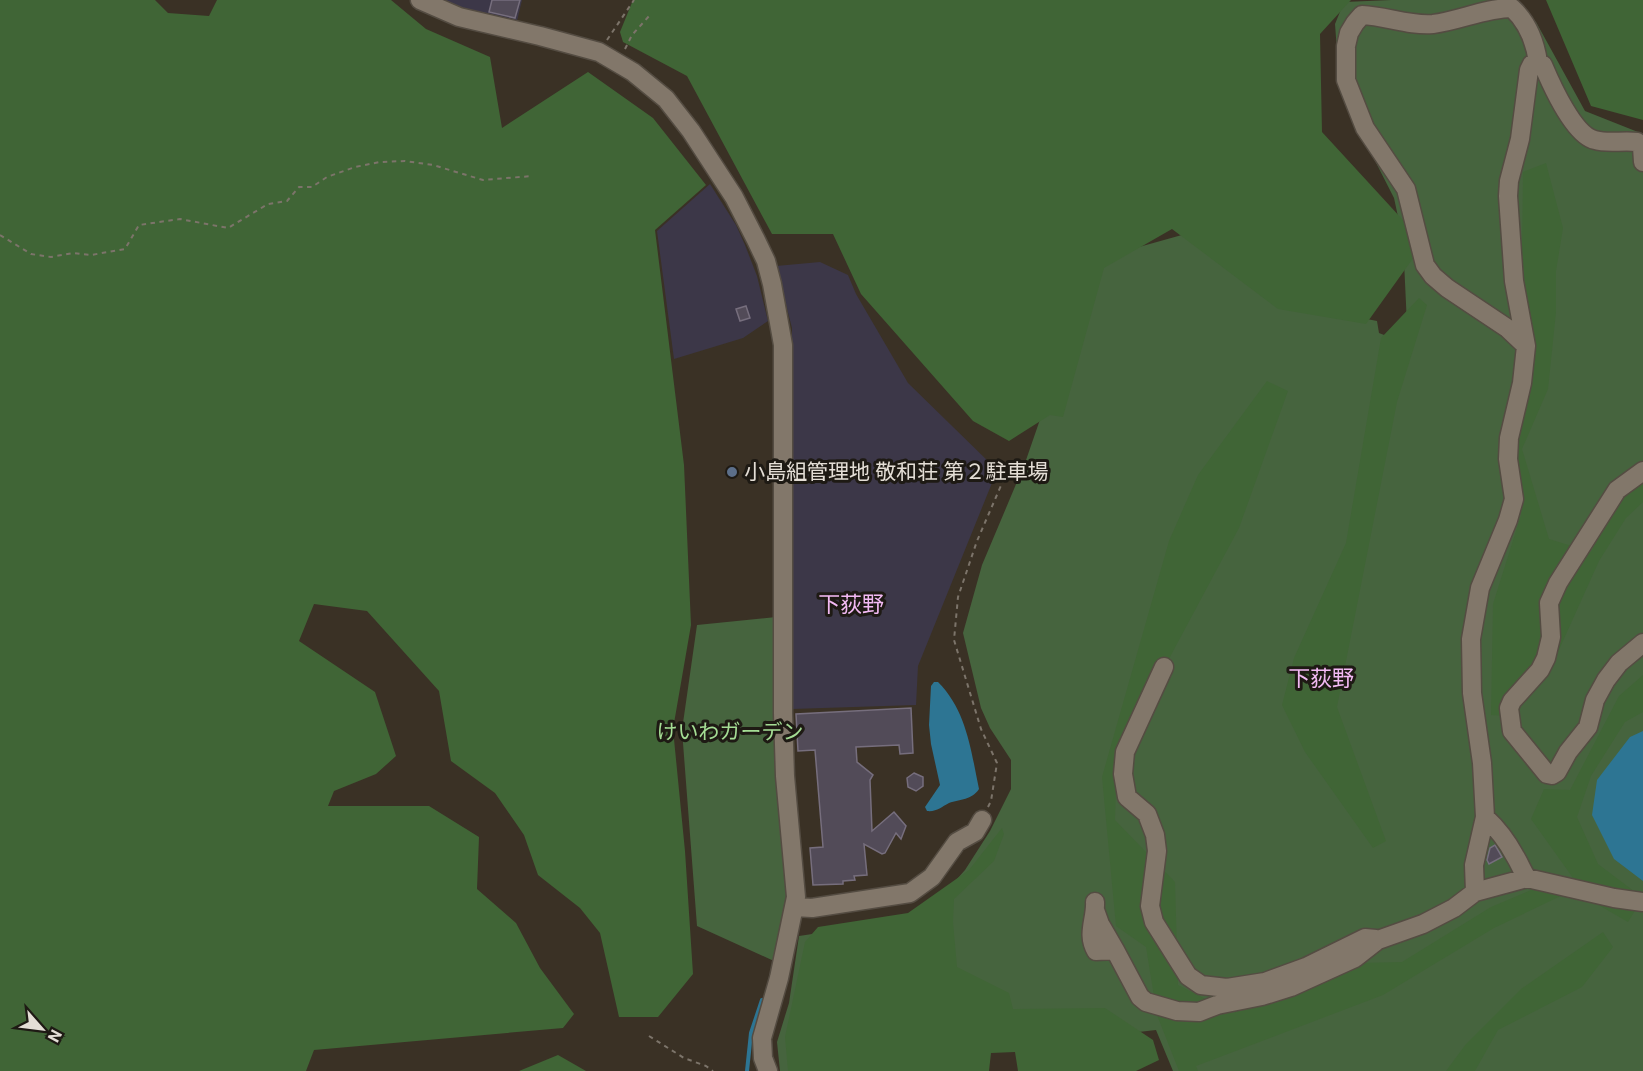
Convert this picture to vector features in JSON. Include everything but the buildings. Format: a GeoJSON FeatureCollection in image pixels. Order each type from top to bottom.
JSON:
{"type":"FeatureCollection","features":[{"type":"Feature","properties":{"kind":"street"},"geometry":{"type":"LineString","coordinates":[[420,0],[459,16],[599,52],[651,85],[666,99],[691,131],[734,197],[766,261],[777,304],[783,345],[784,765],[795,876],[794,907],[779,978],[762,1038],[763,1058],[768,1071]]}},
{"type":"Feature","properties":{"kind":"street"},"geometry":{"type":"LineString","coordinates":[[1526,346],[1507,328],[1447,288],[1433,276],[1425,265],[1406,189],[1365,128],[1346,80],[1346,46],[1349,33],[1355,23],[1362,15],[1424,24],[1445,22],[1502,8],[1512,8],[1522,17],[1536,50],[1538,62],[1543,65],[1566,110],[1582,132],[1589,139],[1597,141],[1636,142],[1642,147],[1643,162]]}},
{"type":"Feature","properties":{"kind":"street"},"geometry":{"type":"LineString","coordinates":[[1475,892],[1474,866],[1485,817],[1482,763],[1472,693],[1471,639],[1480,588],[1508,520],[1514,499],[1508,459],[1509,438],[1522,383],[1526,346],[1514,281],[1509,181],[1520,139],[1529,70],[1532,64],[1538,62]]}},
{"type":"Feature","properties":{"kind":"street"},"geometry":{"type":"LineString","coordinates":[[1643,471],[1617,490],[1558,583],[1549,603],[1551,637],[1546,658],[1540,670],[1512,701],[1509,708],[1512,731],[1547,774],[1552,775],[1557,772],[1568,752],[1588,726],[1595,700],[1618,663],[1643,643]]}},
{"type":"Feature","properties":{"kind":"street"},"geometry":{"type":"LineString","coordinates":[[1164,667],[1125,752],[1122,774],[1127,797],[1147,814],[1155,835],[1156,850],[1150,906],[1154,922],[1188,976],[1201,985],[1227,988],[1249,986],[1294,972],[1365,938],[1378,940]]}},
{"type":"Feature","properties":{"kind":"street"},"geometry":{"type":"LineString","coordinates":[[1485,817],[1508,844],[1527,878]]}},
{"type":"Feature","properties":{"kind":"street"},"geometry":{"type":"LineString","coordinates":[[794,907],[812,908],[910,893],[932,877],[957,842],[975,832],[982,820]]}},
{"type":"Feature","properties":{"kind":"street"},"geometry":{"type":"LineString","coordinates":[[1095,906],[1091,929],[1093,945],[1096,951],[1115,950],[1140,997],[1146,1002],[1177,1011],[1199,1012],[1217,1005],[1241,1002],[1291,987],[1355,958],[1378,940],[1423,924],[1454,908],[1475,892],[1527,878],[1614,898],[1643,902]]}},
{"type":"Feature","properties":{"kind":"path"},"geometry":{"type":"LineString","coordinates":[[599,52],[633,0]]}},
{"type":"Feature","properties":{"kind":"path"},"geometry":{"type":"LineString","coordinates":[[632,35],[650,15]]}},
{"type":"Feature","properties":{"kind":"path"},"geometry":{"type":"LineString","coordinates":[[0,235],[31,254],[51,257],[73,253],[91,255],[125,249],[139,225],[180,219],[228,228],[268,204],[288,201],[299,187],[312,187],[327,177],[355,167],[380,162],[405,161],[433,165],[483,180],[532,176]]}},
{"type":"Feature","properties":{"kind":"path"},"geometry":{"type":"LineString","coordinates":[[982,820],[991,801],[997,764],[981,729],[954,640],[958,597],[977,541],[1006,474],[1007,465]]}},
{"type":"Feature","properties":{"kind":"path"},"geometry":{"type":"LineString","coordinates":[[649,1036],[684,1058],[713,1071]]}},
{"type":"Feature","properties":{"kind":"shaded area"},"geometry":{"type":"Polygon","coordinates":[[[444,0],[522,0],[517,21],[443,3],[444,0]]]}},
{"type":"Feature","properties":{"kind":"shaded area"},"geometry":{"type":"Polygon","coordinates":[[[710,184],[736,225],[745,245],[757,276],[768,321],[743,338],[674,359],[657,231],[710,184]]]}},
{"type":"Feature","properties":{"kind":"shaded area"},"geometry":{"type":"Polygon","coordinates":[[[820,262],[848,275],[856,294],[908,383],[993,466],[994,478],[918,666],[916,705],[792,709],[792,328],[776,266],[820,262]]]}},
{"type":"Feature","properties":{"kind":"green space"},"geometry":{"type":"Polygon","coordinates":[[[0,0],[155,0],[168,13],[209,16],[217,0],[391,0],[426,29],[490,57],[502,128],[588,72],[653,118],[706,185],[655,230],[684,465],[691,625],[673,729],[685,851],[693,974],[658,1017],[619,1017],[600,933],[580,908],[538,875],[524,835],[495,793],[451,761],[439,691],[367,611],[314,604],[299,641],[375,692],[396,756],[376,774],[334,791],[328,806],[429,806],[479,837],[477,889],[516,923],[540,968],[574,1014],[563,1028],[314,1050],[306,1071],[0,1071],[0,0]]]}},
{"type":"Feature","properties":{"kind":"green space"},"geometry":{"type":"Polygon","coordinates":[[[633,0],[1351,0],[1320,34],[1322,132],[1424,243],[1366,324],[1278,309],[1172,229],[1104,268],[1063,417],[1050,415],[1009,441],[973,421],[861,294],[833,234],[772,234],[687,76],[623,42],[620,32],[633,0]]]}},
{"type":"Feature","properties":{"kind":"green space"},"geometry":{"type":"Polygon","coordinates":[[[1507,0],[1536,22],[1585,111],[1643,134],[1643,1071],[1173,1071],[1156,1030],[980,1050],[905,1071],[780,1071],[777,1042],[789,1003],[799,936],[905,920],[935,904],[965,870],[990,831],[1011,789],[1011,760],[990,728],[981,708],[963,633],[982,565],[1025,463],[1064,350],[1089,261],[1189,233],[1296,305],[1377,321],[1379,333],[1397,340],[1407,325],[1403,240],[1394,198],[1340,92],[1335,24],[1344,2],[1507,0]]]}},
{"type":"Feature","properties":{"kind":"green space"},"geometry":{"type":"Polygon","coordinates":[[[1546,0],[1643,0],[1643,120],[1591,106],[1546,0]]]}},
{"type":"Feature","properties":{"kind":"green space"},"geometry":{"type":"Polygon","coordinates":[[[1546,163],[1563,228],[1556,271],[1556,312],[1548,389],[1522,449],[1549,539],[1591,552],[1619,499],[1643,481],[1643,502],[1626,518],[1599,561],[1558,652],[1506,716],[1491,715],[1493,604],[1521,515],[1514,451],[1534,365],[1522,258],[1523,172],[1546,163]]]}},
{"type":"Feature","properties":{"kind":"green space"},"geometry":{"type":"Polygon","coordinates":[[[1419,298],[1427,305],[1397,402],[1337,707],[1386,841],[1373,848],[1305,752],[1282,705],[1294,658],[1346,543],[1381,338],[1419,298]]]}},
{"type":"Feature","properties":{"kind":"green space"},"geometry":{"type":"Polygon","coordinates":[[[1267,381],[1288,391],[1239,528],[1117,756],[1115,820],[1175,882],[1178,985],[1233,1013],[1358,963],[1402,962],[1491,907],[1557,879],[1567,893],[1494,928],[1383,995],[1196,1066],[1198,1071],[1179,1071],[1157,1015],[1146,947],[1116,926],[1102,777],[1169,541],[1198,475],[1267,381]]]}},
{"type":"Feature","properties":{"kind":"green space","name":"けいわガーデン"},"geometry":{"type":"Polygon","coordinates":[[[776,617],[791,887],[774,961],[697,926],[682,730],[697,625],[776,617]]]}},
{"type":"Feature","properties":{"kind":"green space"},"geometry":{"type":"Polygon","coordinates":[[[1643,675],[1643,712],[1625,722],[1591,776],[1577,817],[1598,864],[1643,898],[1628,922],[1588,899],[1531,819],[1544,789],[1570,790],[1619,696],[1643,675]]]}},
{"type":"Feature","properties":{"kind":"green space"},"geometry":{"type":"Polygon","coordinates":[[[1002,828],[1004,834],[994,861],[954,899],[953,922],[957,967],[1009,993],[1013,1009],[1105,1008],[1153,1040],[1159,1060],[1136,1071],[1018,1071],[1015,1052],[991,1053],[989,1071],[788,1071],[785,1037],[805,942],[818,927],[908,913],[969,870],[1002,828]]]}},
{"type":"Feature","properties":{"kind":"green space"},"geometry":{"type":"Polygon","coordinates":[[[1603,932],[1613,947],[1582,987],[1498,1030],[1475,1071],[1446,1071],[1466,1044],[1521,989],[1603,932]]]}},
{"type":"Feature","properties":{"kind":"green space"},"geometry":{"type":"Polygon","coordinates":[[[558,1055],[586,1071],[519,1071],[558,1055]]]}},
{"type":"Feature","properties":{"kind":"water"},"geometry":{"type":"Polygon","coordinates":[[[934,682],[938,682],[948,693],[962,719],[979,789],[969,797],[936,810],[927,811],[925,807],[940,785],[929,725],[931,686],[934,682]]]}},
{"type":"Feature","properties":{"kind":"water"},"geometry":{"type":"Polygon","coordinates":[[[1643,731],[1643,881],[1614,859],[1592,815],[1597,780],[1630,737],[1643,731]]]}},
{"type":"Feature","properties":{"kind":"waterway"},"geometry":{"type":"LineString","coordinates":[[747,1071],[751,1033],[762,1000]]}},
{"type":"Feature","properties":{"kind":"place","name":"小島組管理地 敬和荘 第２駐車場"},"geometry":{"type":"Point","coordinates":[732,472]}},
{"type":"Feature","properties":{"kind":"district","name":"下荻野"},"geometry":{"type":"Point","coordinates":[851,604]}},
{"type":"Feature","properties":{"kind":"district","name":"下荻野"},"geometry":{"type":"Point","coordinates":[1321,678]}}]}
